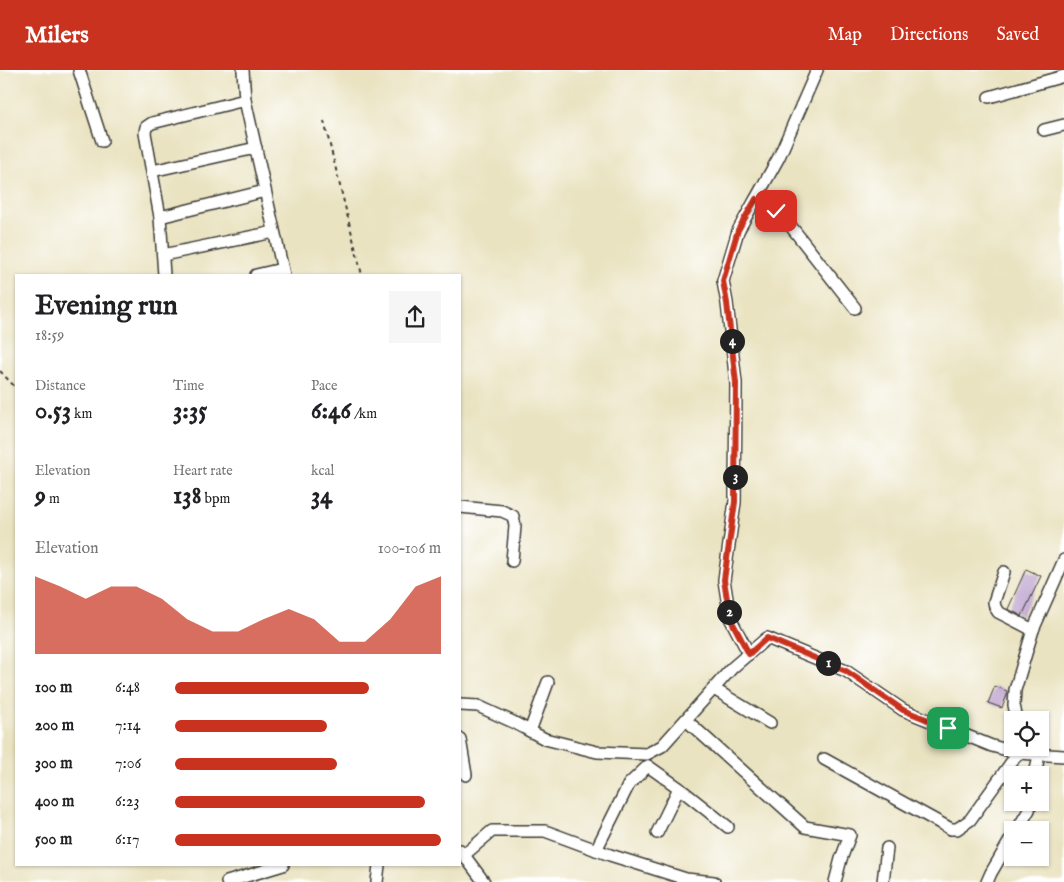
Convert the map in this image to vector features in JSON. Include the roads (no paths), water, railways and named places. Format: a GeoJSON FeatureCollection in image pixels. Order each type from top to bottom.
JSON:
{"type":"FeatureCollection","features":[{"type":"Feature","properties":{"kind":"street"},"geometry":{"type":"LineString","coordinates":[[79,70],[102,141]]}},
{"type":"Feature","properties":{"kind":"street"},"geometry":{"type":"LineString","coordinates":[[243,70],[246,100],[283,272],[265,274]]}},
{"type":"Feature","properties":{"kind":"street"},"geometry":{"type":"LineString","coordinates":[[749,654],[730,618],[724,580],[735,502],[736,383],[723,281],[738,230],[779,157],[817,70]]}},
{"type":"Feature","properties":{"kind":"street"},"geometry":{"type":"LineString","coordinates":[[989,96],[1064,76]]}},
{"type":"Feature","properties":{"kind":"street"},"geometry":{"type":"LineString","coordinates":[[164,274],[160,217],[145,133],[146,127],[152,123],[246,100]]}},
{"type":"Feature","properties":{"kind":"street"},"geometry":{"type":"LineString","coordinates":[[1044,130],[1064,125]]}},
{"type":"Feature","properties":{"kind":"street"},"geometry":{"type":"LineString","coordinates":[[152,172],[256,148]]}},
{"type":"Feature","properties":{"kind":"street"},"geometry":{"type":"LineString","coordinates":[[160,217],[265,191]]}},
{"type":"Feature","properties":{"kind":"street"},"geometry":{"type":"LineString","coordinates":[[756,199],[776,211],[786,220],[855,308]]}},
{"type":"Feature","properties":{"kind":"street"},"geometry":{"type":"LineString","coordinates":[[163,255],[274,232]]}},
{"type":"Feature","properties":{"kind":"street"},"geometry":{"type":"LineString","coordinates":[[461,507],[502,511],[513,516],[515,526],[512,561]]}},
{"type":"Feature","properties":{"kind":"street"},"geometry":{"type":"LineString","coordinates":[[1015,711],[1015,690],[1033,630],[1062,567]]}},
{"type":"Feature","properties":{"kind":"street"},"geometry":{"type":"LineString","coordinates":[[1004,572],[994,602],[995,607],[998,612],[1033,630]]}},
{"type":"Feature","properties":{"kind":"street"},"geometry":{"type":"LineString","coordinates":[[461,704],[478,706],[545,739],[597,752],[647,754],[662,746],[732,668],[767,638],[846,671],[903,710],[1004,749]]}},
{"type":"Feature","properties":{"kind":"street"},"geometry":{"type":"LineString","coordinates":[[530,731],[548,682]]}},
{"type":"Feature","properties":{"kind":"street"},"geometry":{"type":"LineString","coordinates":[[714,689],[770,724]]}},
{"type":"Feature","properties":{"kind":"street"},"geometry":{"type":"LineString","coordinates":[[686,720],[805,827],[850,835],[835,882]]}},
{"type":"Feature","properties":{"kind":"street"},"geometry":{"type":"LineString","coordinates":[[461,746],[466,774]]}},
{"type":"Feature","properties":{"kind":"street"},"geometry":{"type":"LineString","coordinates":[[1049,753],[1064,756]]}},
{"type":"Feature","properties":{"kind":"street"},"geometry":{"type":"LineString","coordinates":[[647,754],[648,766],[728,827]]}},
{"type":"Feature","properties":{"kind":"street"},"geometry":{"type":"LineString","coordinates":[[824,759],[951,829],[957,829],[970,820],[1016,756]]}},
{"type":"Feature","properties":{"kind":"street"},"geometry":{"type":"LineString","coordinates":[[596,850],[629,784],[648,766]]}},
{"type":"Feature","properties":{"kind":"street"},"geometry":{"type":"LineString","coordinates":[[657,833],[678,788]]}},
{"type":"Feature","properties":{"kind":"street"},"geometry":{"type":"LineString","coordinates":[[484,882],[462,853],[492,831],[546,830],[596,850],[686,879],[714,882]]}},
{"type":"Feature","properties":{"kind":"street"},"geometry":{"type":"LineString","coordinates":[[883,882],[887,848]]}},
{"type":"Feature","properties":{"kind":"street"},"geometry":{"type":"LineString","coordinates":[[987,882],[1004,851]]}},
{"type":"Feature","properties":{"kind":"street"},"geometry":{"type":"LineString","coordinates":[[227,882],[280,866]]}},
{"type":"Feature","properties":{"kind":"street"},"geometry":{"type":"LineString","coordinates":[[378,882],[379,866]]}}]}
